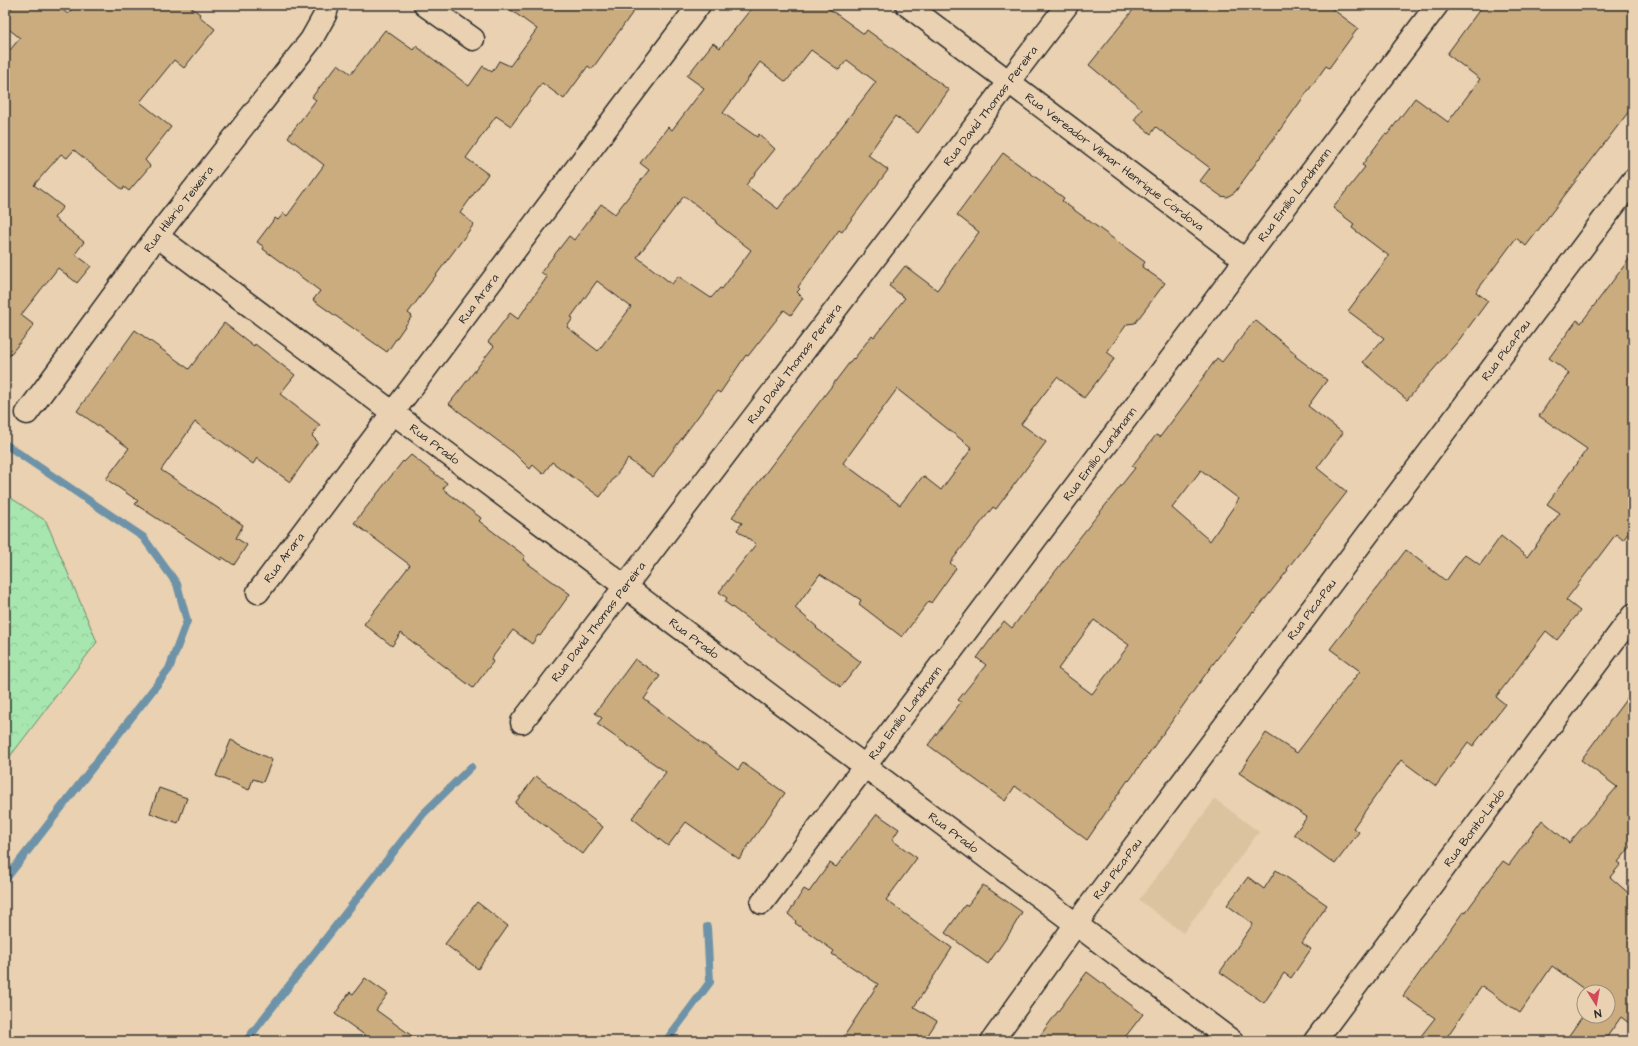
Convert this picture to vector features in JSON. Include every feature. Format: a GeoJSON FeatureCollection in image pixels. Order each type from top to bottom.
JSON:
{"type":"FeatureCollection","features":[{"type":"Feature","properties":{"kind":"street","name":"Rua Hilário Teixeira"},"geometry":{"type":"LineString","coordinates":[[27,413],[157,236],[311,40],[328,5]]}},
{"type":"Feature","properties":{"kind":"street"},"geometry":{"type":"LineString","coordinates":[[425,5],[473,40]]}},
{"type":"Feature","properties":{"kind":"street","name":"Rua Arara"},"geometry":{"type":"LineString","coordinates":[[258,592],[699,5]]}},
{"type":"Feature","properties":{"kind":"street","name":"Rua Vereador Vilmar Henrique Córdova"},"geometry":{"type":"LineString","coordinates":[[907,5],[1245,260]]}},
{"type":"Feature","properties":{"kind":"street","name":"Rua David Thomas Pereira"},"geometry":{"type":"LineString","coordinates":[[522,722],[1067,5]]}},
{"type":"Feature","properties":{"kind":"street","name":"Rua Emílio Landmann"},"geometry":{"type":"LineString","coordinates":[[762,903],[1437,5]]}},
{"type":"Feature","properties":{"kind":"street","name":"Rua Pica-Pau"},"geometry":{"type":"LineString","coordinates":[[992,1041],[1076,924],[1633,180]]}},
{"type":"Feature","properties":{"kind":"street","name":"Rua Prado"},"geometry":{"type":"LineString","coordinates":[[157,236],[1232,1041]]}},
{"type":"Feature","properties":{"kind":"street","name":"Rua Bonito-Lindo"},"geometry":{"type":"LineString","coordinates":[[1315,1041],[1633,615]]}},
{"type":"Feature","properties":{"kind":"shaded area"},"geometry":{"type":"Polygon","coordinates":[[[1215,799],[1259,832],[1183,933],[1139,900],[1215,799]]]}},
{"type":"Feature","properties":{"kind":"green space"},"geometry":{"type":"Polygon","coordinates":[[[5,494],[46,521],[97,642],[5,763],[5,494]]]}},
{"type":"Feature","properties":{"kind":"building"},"geometry":{"type":"Polygon","coordinates":[[[14,5],[56,5],[68,14],[75,5],[188,5],[200,14],[199,16],[215,29],[184,68],[174,60],[140,102],[171,127],[145,160],[150,166],[129,191],[124,187],[123,190],[74,150],[67,158],[61,154],[34,185],[63,207],[54,218],[84,242],[75,254],[91,266],[77,283],[58,268],[21,315],[34,325],[5,361],[5,56],[20,38],[5,26],[5,17],[14,5]]]}},
{"type":"Feature","properties":{"kind":"building"},"geometry":{"type":"Polygon","coordinates":[[[504,5],[638,5],[592,69],[588,66],[564,99],[542,83],[511,126],[496,116],[466,158],[488,174],[460,213],[474,224],[408,313],[412,316],[387,352],[313,300],[320,291],[263,249],[264,247],[257,242],[275,218],[278,220],[284,213],[287,216],[324,165],[288,137],[316,100],[312,97],[338,64],[351,74],[385,30],[413,50],[416,46],[469,86],[483,66],[492,72],[499,61],[510,66],[537,29],[504,5]]]}},
{"type":"Feature","properties":{"kind":"building"},"geometry":{"type":"Polygon","coordinates":[[[754,5],[824,5],[864,34],[867,30],[949,90],[918,133],[895,116],[868,155],[888,170],[842,232],[839,230],[798,287],[800,289],[797,292],[803,298],[791,315],[784,310],[748,356],[746,355],[720,393],[717,391],[653,477],[628,459],[600,497],[552,462],[543,474],[533,465],[530,469],[514,453],[449,404],[494,346],[488,342],[510,313],[518,319],[547,277],[541,272],[569,236],[574,240],[601,204],[615,214],[649,170],[640,163],[668,127],[672,130],[704,88],[687,76],[713,43],[720,48],[754,5]],[[811,50],[786,82],[760,62],[723,113],[757,137],[759,134],[775,149],[746,185],[778,209],[876,82],[847,60],[839,70],[811,50]],[[684,196],[637,257],[672,284],[678,276],[711,298],[720,288],[722,289],[751,250],[716,223],[717,221],[684,196]],[[597,281],[571,317],[573,318],[567,327],[598,351],[631,307],[597,281]]]}},
{"type":"Feature","properties":{"kind":"building"},"geometry":{"type":"Polygon","coordinates":[[[1137,5],[1327,5],[1358,28],[1329,68],[1326,66],[1235,192],[1227,197],[1221,196],[1200,181],[1210,168],[1156,127],[1151,134],[1134,120],[1142,109],[1089,65],[1137,5]]]}},
{"type":"Feature","properties":{"kind":"building"},"geometry":{"type":"Polygon","coordinates":[[[1483,5],[1633,5],[1633,106],[1526,246],[1516,238],[1476,292],[1488,301],[1459,340],[1407,400],[1363,362],[1384,338],[1348,311],[1389,256],[1352,228],[1354,224],[1333,208],[1365,167],[1362,165],[1385,134],[1387,135],[1415,98],[1448,122],[1480,79],[1447,54],[1483,5]]]}},
{"type":"Feature","properties":{"kind":"building"},"geometry":{"type":"Polygon","coordinates":[[[1003,153],[1064,198],[1062,201],[1145,262],[1142,267],[1165,283],[1135,323],[1127,324],[1107,352],[1115,358],[1084,398],[1057,377],[1021,424],[1046,442],[996,509],[993,507],[950,563],[956,568],[931,603],[929,601],[902,637],[859,604],[861,600],[820,574],[795,608],[817,627],[816,628],[861,662],[841,687],[725,602],[727,598],[719,592],[756,544],[737,530],[742,523],[732,517],[853,358],[854,359],[872,335],[874,337],[905,298],[889,286],[905,266],[937,290],[979,232],[957,215],[1003,153]],[[897,389],[843,463],[900,505],[923,476],[941,490],[972,448],[897,389]]]}},
{"type":"Feature","properties":{"kind":"building"},"geometry":{"type":"Polygon","coordinates":[[[1633,254],[1633,527],[1623,540],[1616,534],[1566,600],[1580,611],[1557,640],[1546,631],[1496,697],[1505,704],[1473,746],[1468,742],[1436,786],[1401,760],[1353,828],[1359,832],[1335,864],[1294,834],[1307,817],[1239,773],[1266,733],[1297,753],[1360,671],[1330,649],[1406,550],[1446,581],[1465,554],[1480,565],[1501,536],[1527,557],[1560,513],[1547,504],[1587,449],[1539,416],[1569,373],[1549,358],[1577,320],[1581,323],[1633,254]]]}},
{"type":"Feature","properties":{"kind":"building"},"geometry":{"type":"Polygon","coordinates":[[[1255,320],[1296,354],[1295,356],[1327,380],[1308,406],[1343,433],[1317,468],[1347,492],[1287,569],[1288,570],[1254,613],[1253,612],[1210,668],[1129,781],[1128,780],[1087,840],[1015,786],[1005,801],[928,745],[961,702],[958,700],[986,665],[977,658],[1004,621],[1012,628],[1074,547],[1073,546],[1135,468],[1132,466],[1156,435],[1160,437],[1217,358],[1222,362],[1255,320]],[[1201,470],[1172,508],[1210,541],[1239,499],[1201,470]],[[1094,620],[1058,669],[1092,694],[1129,645],[1094,620]]]}},
{"type":"Feature","properties":{"kind":"building"},"geometry":{"type":"Polygon","coordinates":[[[224,323],[254,346],[255,344],[295,375],[280,394],[320,425],[312,436],[318,442],[290,482],[257,458],[253,464],[195,422],[161,470],[243,525],[236,538],[247,545],[234,565],[222,557],[221,560],[135,504],[138,501],[106,479],[129,448],[77,411],[135,330],[189,369],[224,323]]]}},
{"type":"Feature","properties":{"kind":"building"},"geometry":{"type":"Polygon","coordinates":[[[411,455],[447,483],[443,489],[481,518],[479,521],[525,556],[523,560],[570,594],[540,636],[538,635],[532,644],[513,630],[491,659],[493,662],[473,688],[401,633],[392,646],[364,624],[410,565],[354,523],[403,461],[404,462],[411,455]]]}},
{"type":"Feature","properties":{"kind":"building"},"geometry":{"type":"Polygon","coordinates":[[[635,659],[660,676],[644,699],[738,770],[743,763],[785,793],[739,859],[686,822],[668,846],[632,818],[666,772],[597,724],[602,718],[595,713],[635,659]]]}},
{"type":"Feature","properties":{"kind":"building"},"geometry":{"type":"Polygon","coordinates":[[[1633,690],[1633,844],[1618,862],[1621,864],[1610,877],[1633,897],[1633,1026],[1621,1017],[1604,1041],[1565,1041],[1577,1024],[1616,1024],[1616,984],[1577,984],[1552,966],[1520,1013],[1482,986],[1444,1041],[1417,1041],[1435,1018],[1403,996],[1463,912],[1465,913],[1503,861],[1509,865],[1542,820],[1569,843],[1617,787],[1581,760],[1633,690]]]}},
{"type":"Feature","properties":{"kind":"building"},"geometry":{"type":"Polygon","coordinates":[[[231,740],[272,760],[263,782],[253,779],[249,790],[216,776],[231,740]]]}},
{"type":"Feature","properties":{"kind":"building"},"geometry":{"type":"Polygon","coordinates":[[[536,776],[603,827],[583,854],[515,803],[536,776]]]}},
{"type":"Feature","properties":{"kind":"building"},"geometry":{"type":"Polygon","coordinates":[[[159,788],[187,798],[178,823],[150,813],[159,788]]]}},
{"type":"Feature","properties":{"kind":"building"},"geometry":{"type":"Polygon","coordinates":[[[877,814],[899,829],[892,840],[917,858],[886,900],[952,948],[914,1007],[937,1021],[924,1041],[841,1041],[878,984],[832,954],[834,951],[795,923],[796,921],[788,914],[804,889],[809,892],[830,863],[836,867],[877,814]]]}},
{"type":"Feature","properties":{"kind":"building"},"geometry":{"type":"Polygon","coordinates":[[[1276,870],[1327,905],[1302,943],[1311,949],[1291,978],[1284,973],[1264,1003],[1220,972],[1253,924],[1227,905],[1248,877],[1264,889],[1276,870]]]}},
{"type":"Feature","properties":{"kind":"building"},"geometry":{"type":"Polygon","coordinates":[[[983,885],[1022,912],[988,964],[945,933],[965,905],[967,906],[983,885]]]}},
{"type":"Feature","properties":{"kind":"building"},"geometry":{"type":"Polygon","coordinates":[[[477,902],[508,926],[478,969],[445,944],[477,902]]]}},
{"type":"Feature","properties":{"kind":"building"},"geometry":{"type":"Polygon","coordinates":[[[1087,972],[1143,1014],[1122,1041],[1036,1041],[1087,972]]]}},
{"type":"Feature","properties":{"kind":"building"},"geometry":{"type":"Polygon","coordinates":[[[365,978],[388,994],[376,1010],[419,1041],[373,1041],[335,1014],[350,992],[353,994],[365,978]]]}},
{"type":"Feature","properties":{"kind":"waterway"},"geometry":{"type":"LineString","coordinates":[[5,444],[143,537],[177,584],[187,621],[169,669],[5,880]]}},
{"type":"Feature","properties":{"kind":"waterway"},"geometry":{"type":"LineString","coordinates":[[246,1041],[423,814],[471,767]]}},
{"type":"Feature","properties":{"kind":"waterway"},"geometry":{"type":"LineString","coordinates":[[666,1041],[710,982],[707,927]]}}]}
